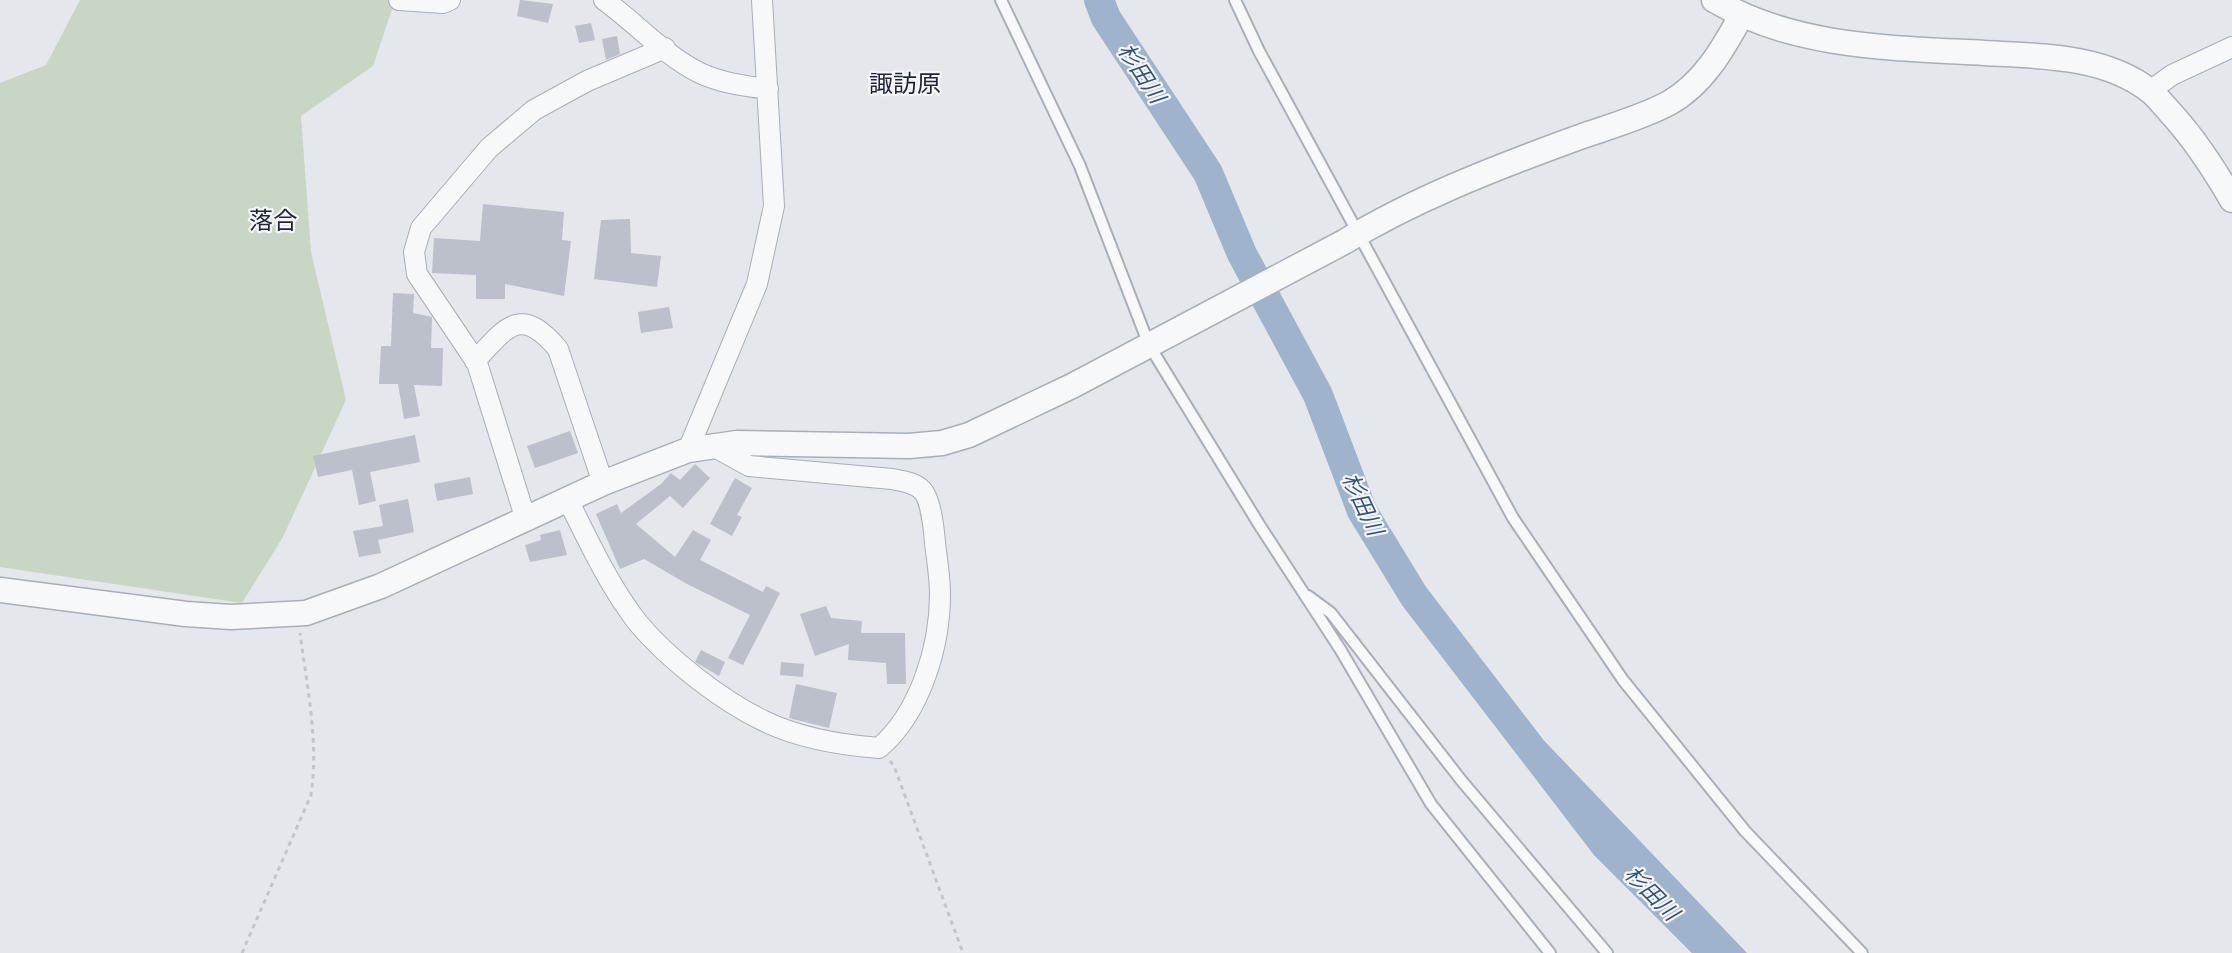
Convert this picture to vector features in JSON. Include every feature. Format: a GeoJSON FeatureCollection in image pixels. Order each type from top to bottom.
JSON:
{"type":"FeatureCollection","features":[{"type":"Feature","properties":{"kind":"street"},"geometry":{"type":"LineString","coordinates":[[399,0],[443,3],[450,0]]}},
{"type":"Feature","properties":{"kind":"street"},"geometry":{"type":"LineString","coordinates":[[604,0],[700,73],[739,85],[768,89]]}},
{"type":"Feature","properties":{"kind":"street"},"geometry":{"type":"LineString","coordinates":[[688,450],[757,284],[774,206],[762,0]]}},
{"type":"Feature","properties":{"kind":"street"},"geometry":{"type":"LineString","coordinates":[[1714,0],[1741,16],[1794,33],[1843,42],[2067,59],[2112,69],[2150,91],[2191,135],[2232,200]]}},
{"type":"Feature","properties":{"kind":"street"},"geometry":{"type":"LineString","coordinates":[[0,590],[186,614],[231,617],[297,613],[326,607],[381,586],[603,483],[688,450],[737,443],[909,446],[942,443],[1004,420],[1149,345],[1382,219],[1498,167],[1669,103],[1697,82],[1723,49],[1741,16]]}},
{"type":"Feature","properties":{"kind":"street"},"geometry":{"type":"LineString","coordinates":[[2150,91],[2172,75],[2232,47]]}},
{"type":"Feature","properties":{"kind":"street"},"geometry":{"type":"LineString","coordinates":[[526,520],[475,361],[417,274],[414,252],[421,228],[489,148],[534,110],[586,81],[665,48]]}},
{"type":"Feature","properties":{"kind":"street"},"geometry":{"type":"LineString","coordinates":[[475,361],[496,338],[513,326],[526,323],[543,332],[558,350],[603,483]]}},
{"type":"Feature","properties":{"kind":"street"},"geometry":{"type":"LineString","coordinates":[[568,500],[606,574],[637,621],[663,652],[763,721],[802,735],[879,748],[896,734],[909,713],[930,665],[940,595],[934,524],[923,491],[912,483],[892,479],[780,471],[749,466],[713,446]]}},
{"type":"Feature","properties":{"kind":"lane"},"geometry":{"type":"LineString","coordinates":[[1001,0],[1080,166],[1149,345],[1340,650],[1431,804],[1550,953]]}},
{"type":"Feature","properties":{"kind":"lane"},"geometry":{"type":"LineString","coordinates":[[1235,0],[1351,237],[1513,518],[1623,680],[1745,831],[1862,953]]}},
{"type":"Feature","properties":{"kind":"lane"},"geometry":{"type":"LineString","coordinates":[[1303,592],[1331,613],[1461,780],[1606,953]]}},
{"type":"Feature","properties":{"kind":"path"},"geometry":{"type":"LineString","coordinates":[[242,953],[311,795],[315,768],[314,742],[297,613]]}},
{"type":"Feature","properties":{"kind":"path"},"geometry":{"type":"LineString","coordinates":[[879,748],[894,766],[963,953]]}},
{"type":"Feature","properties":{"kind":"green space"},"geometry":{"type":"Polygon","coordinates":[[[80,0],[395,0],[373,66],[301,116],[311,252],[346,400],[283,537],[242,603],[0,567],[0,83],[46,65],[80,0]]]}},
{"type":"Feature","properties":{"kind":"water"},"geometry":{"type":"Polygon","coordinates":[[[1446,638],[1747,953],[1698,953],[1446,638]]]}},
{"type":"Feature","properties":{"kind":"building"},"geometry":{"type":"Polygon","coordinates":[[[520,0],[553,4],[548,23],[517,16],[520,0]]]}},
{"type":"Feature","properties":{"kind":"building"},"geometry":{"type":"Polygon","coordinates":[[[591,23],[595,40],[579,43],[575,26],[591,23]]]}},
{"type":"Feature","properties":{"kind":"building"},"geometry":{"type":"Polygon","coordinates":[[[617,36],[620,54],[606,60],[602,39],[617,36]]]}},
{"type":"Feature","properties":{"kind":"building"},"geometry":{"type":"Polygon","coordinates":[[[483,204],[564,212],[562,240],[571,241],[564,296],[505,284],[505,299],[476,299],[476,275],[432,273],[434,238],[480,241],[483,204]]]}},
{"type":"Feature","properties":{"kind":"building"},"geometry":{"type":"Polygon","coordinates":[[[630,219],[631,253],[661,256],[657,287],[594,279],[601,220],[630,219]]]}},
{"type":"Feature","properties":{"kind":"building"},"geometry":{"type":"Polygon","coordinates":[[[393,293],[414,294],[413,313],[432,317],[431,348],[443,348],[442,386],[414,385],[420,416],[404,419],[398,384],[379,384],[381,346],[391,346],[393,293]]]}},
{"type":"Feature","properties":{"kind":"building"},"geometry":{"type":"Polygon","coordinates":[[[669,307],[673,328],[641,333],[638,312],[669,307]]]}},
{"type":"Feature","properties":{"kind":"building"},"geometry":{"type":"Polygon","coordinates":[[[570,431],[578,453],[535,468],[527,446],[570,431]]]}},
{"type":"Feature","properties":{"kind":"building"},"geometry":{"type":"Polygon","coordinates":[[[415,435],[420,462],[370,472],[376,501],[359,505],[352,470],[318,477],[313,456],[415,435]]]}},
{"type":"Feature","properties":{"kind":"building"},"geometry":{"type":"Polygon","coordinates":[[[695,464],[710,478],[683,508],[670,496],[636,524],[675,557],[693,530],[711,540],[700,560],[763,592],[766,586],[780,593],[743,665],[728,658],[750,615],[687,584],[644,559],[620,569],[596,514],[617,504],[621,513],[661,484],[671,473],[680,480],[695,464]]]}},
{"type":"Feature","properties":{"kind":"building"},"geometry":{"type":"Polygon","coordinates":[[[470,477],[473,494],[437,501],[434,484],[470,477]]]}},
{"type":"Feature","properties":{"kind":"building"},"geometry":{"type":"Polygon","coordinates":[[[735,478],[752,488],[737,515],[742,517],[732,536],[710,524],[735,478]]]}},
{"type":"Feature","properties":{"kind":"building"},"geometry":{"type":"Polygon","coordinates":[[[408,499],[414,532],[378,540],[381,553],[359,557],[353,531],[383,526],[379,505],[408,499]]]}},
{"type":"Feature","properties":{"kind":"building"},"geometry":{"type":"Polygon","coordinates":[[[560,530],[567,555],[530,562],[525,545],[541,540],[540,535],[560,530]]]}},
{"type":"Feature","properties":{"kind":"building"},"geometry":{"type":"Polygon","coordinates":[[[826,606],[831,618],[862,621],[861,633],[905,633],[906,684],[887,684],[886,663],[848,660],[849,644],[815,656],[800,614],[826,606]]]}},
{"type":"Feature","properties":{"kind":"building"},"geometry":{"type":"Polygon","coordinates":[[[701,650],[725,662],[719,676],[695,662],[701,650]]]}},
{"type":"Feature","properties":{"kind":"building"},"geometry":{"type":"Polygon","coordinates":[[[781,662],[804,664],[803,677],[780,675],[781,662]]]}},
{"type":"Feature","properties":{"kind":"building"},"geometry":{"type":"Polygon","coordinates":[[[796,684],[837,693],[829,728],[789,718],[796,684]]]}},
{"type":"Feature","properties":{"kind":"waterway","name":"杉田川"},"geometry":{"type":"LineString","coordinates":[[1099,0],[1106,18],[1208,173],[1242,254],[1318,395],[1362,511],[1414,596],[1606,846],[1713,953]]}},
{"type":"Feature","properties":{"kind":"district","name":"諏訪原"},"geometry":{"type":"Point","coordinates":[905,84]}},
{"type":"Feature","properties":{"kind":"district","name":"落合"},"geometry":{"type":"Point","coordinates":[273,221]}}]}
